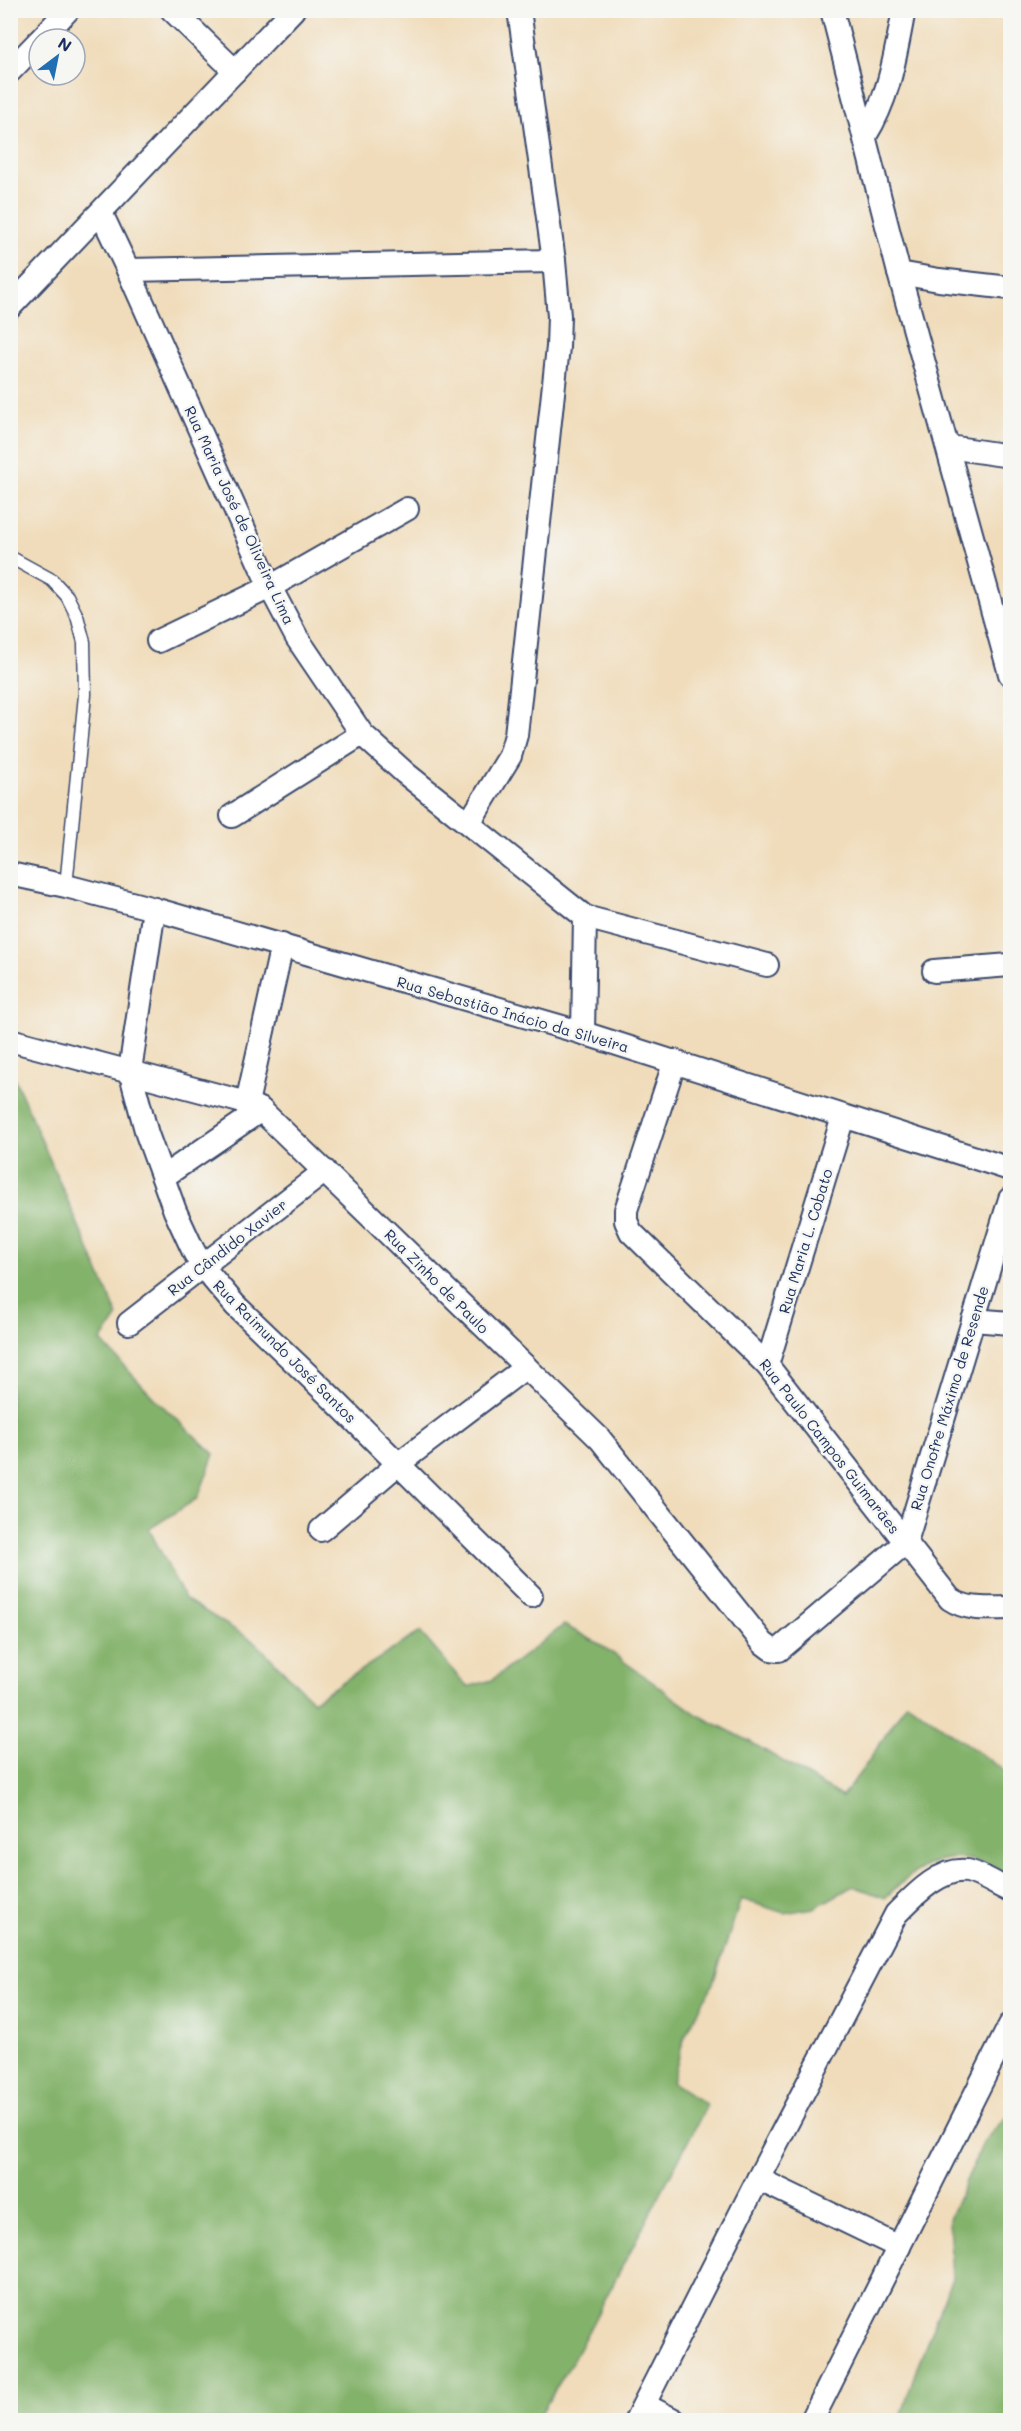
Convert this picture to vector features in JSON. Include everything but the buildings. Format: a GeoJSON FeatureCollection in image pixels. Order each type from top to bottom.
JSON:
{"type":"FeatureCollection","features":[{"type":"Feature","properties":{"kind":"street"},"geometry":{"type":"LineString","coordinates":[[52,27],[68,10]]}},
{"type":"Feature","properties":{"kind":"street"},"geometry":{"type":"LineString","coordinates":[[172,10],[235,71]]}},
{"type":"Feature","properties":{"kind":"street"},"geometry":{"type":"LineString","coordinates":[[10,307],[293,10]]}},
{"type":"Feature","properties":{"kind":"street"},"geometry":{"type":"LineString","coordinates":[[469,824],[510,756],[516,735],[558,347],[559,316],[554,261],[519,10]]}},
{"type":"Feature","properties":{"kind":"street"},"geometry":{"type":"LineString","coordinates":[[832,10],[899,273],[1011,674]]}},
{"type":"Feature","properties":{"kind":"street"},"geometry":{"type":"LineString","coordinates":[[865,136],[877,117],[887,92],[904,10]]}},
{"type":"Feature","properties":{"kind":"street"},"geometry":{"type":"LineString","coordinates":[[10,71],[27,53]]}},
{"type":"Feature","properties":{"kind":"street","name":"Rua Maria José de Oliveira Lima"},"geometry":{"type":"LineString","coordinates":[[101,213],[270,587],[297,638],[362,734],[405,773],[585,917]]}},
{"type":"Feature","properties":{"kind":"street"},"geometry":{"type":"LineString","coordinates":[[128,270],[554,261]]}},
{"type":"Feature","properties":{"kind":"street"},"geometry":{"type":"LineString","coordinates":[[899,273],[1011,288]]}},
{"type":"Feature","properties":{"kind":"street"},"geometry":{"type":"LineString","coordinates":[[949,447],[1011,456]]}},
{"type":"Feature","properties":{"kind":"street"},"geometry":{"type":"LineString","coordinates":[[158,641],[270,587],[407,509]]}},
{"type":"Feature","properties":{"kind":"street"},"geometry":{"type":"LineString","coordinates":[[232,816],[362,734]]}},
{"type":"Feature","properties":{"kind":"street","name":"Rua Sebastião Inácio da Silveira"},"geometry":{"type":"LineString","coordinates":[[10,874],[154,909],[583,1033],[1011,1169]]}},
{"type":"Feature","properties":{"kind":"street","name":"Rua Raimundo José Santos"},"geometry":{"type":"LineString","coordinates":[[154,909],[129,1071],[147,1134],[175,1211],[202,1266],[235,1305],[531,1596]]}},
{"type":"Feature","properties":{"kind":"street"},"geometry":{"type":"LineString","coordinates":[[583,1033],[585,917],[767,965]]}},
{"type":"Feature","properties":{"kind":"street"},"geometry":{"type":"LineString","coordinates":[[163,1177],[254,1106],[282,945]]}},
{"type":"Feature","properties":{"kind":"street"},"geometry":{"type":"LineString","coordinates":[[934,971],[1011,965]]}},
{"type":"Feature","properties":{"kind":"street","name":"Rua Zinho de Paulo"},"geometry":{"type":"LineString","coordinates":[[10,1040],[254,1106],[325,1170],[457,1303],[600,1439],[763,1643],[771,1648],[779,1650],[906,1542]]}},
{"type":"Feature","properties":{"kind":"street","name":"Rua Paulo Campos Guimarães"},"geometry":{"type":"LineString","coordinates":[[675,1061],[626,1210],[626,1221],[631,1232],[767,1365],[950,1599],[959,1605],[974,1608],[1011,1608]]}},
{"type":"Feature","properties":{"kind":"street","name":"Rua Maria L. Cobato"},"geometry":{"type":"LineString","coordinates":[[767,1365],[843,1117]]}},
{"type":"Feature","properties":{"kind":"street","name":"Rua Cândido Xavier"},"geometry":{"type":"LineString","coordinates":[[129,1323],[325,1170]]}},
{"type":"Feature","properties":{"kind":"street","name":"Rua Onofre Máximo de Resende"},"geometry":{"type":"LineString","coordinates":[[906,1542],[1011,1199]]}},
{"type":"Feature","properties":{"kind":"street"},"geometry":{"type":"LineString","coordinates":[[973,1320],[1011,1323]]}},
{"type":"Feature","properties":{"kind":"street"},"geometry":{"type":"LineString","coordinates":[[321,1530],[398,1464],[526,1367]]}},
{"type":"Feature","properties":{"kind":"street"},"geometry":{"type":"LineString","coordinates":[[674,2421],[640,2413],[896,1914],[921,1889],[946,1874],[967,1871],[1011,1891]]}},
{"type":"Feature","properties":{"kind":"street"},"geometry":{"type":"LineString","coordinates":[[812,2421],[1011,2025]]}},
{"type":"Feature","properties":{"kind":"street"},"geometry":{"type":"LineString","coordinates":[[758,2180],[899,2247]]}},
{"type":"Feature","properties":{"kind":"lane"},"geometry":{"type":"LineString","coordinates":[[10,557],[52,580],[68,596],[77,616],[84,642],[85,695],[66,886]]}},
{"type":"Feature","properties":{"kind":"green space"},"geometry":{"type":"Polygon","coordinates":[[[10,1068],[118,1316],[101,1341],[153,1397],[214,1454],[198,1498],[149,1529],[185,1599],[255,1642],[313,1701],[420,1632],[467,1687],[492,1680],[564,1625],[601,1645],[698,1715],[749,1741],[842,1797],[907,1702],[1010,1775],[1010,1877],[980,1862],[962,1858],[949,1859],[937,1861],[915,1872],[885,1898],[853,1886],[814,1908],[784,1913],[741,1899],[712,1986],[685,2035],[672,2082],[707,2105],[572,2362],[537,2420],[11,2420],[10,1068]]]}},
{"type":"Feature","properties":{"kind":"green space"},"geometry":{"type":"Polygon","coordinates":[[[1008,2115],[1010,2116],[1010,2420],[900,2420],[915,2373],[952,2278],[949,2219],[984,2141],[1008,2115]]]}}]}
